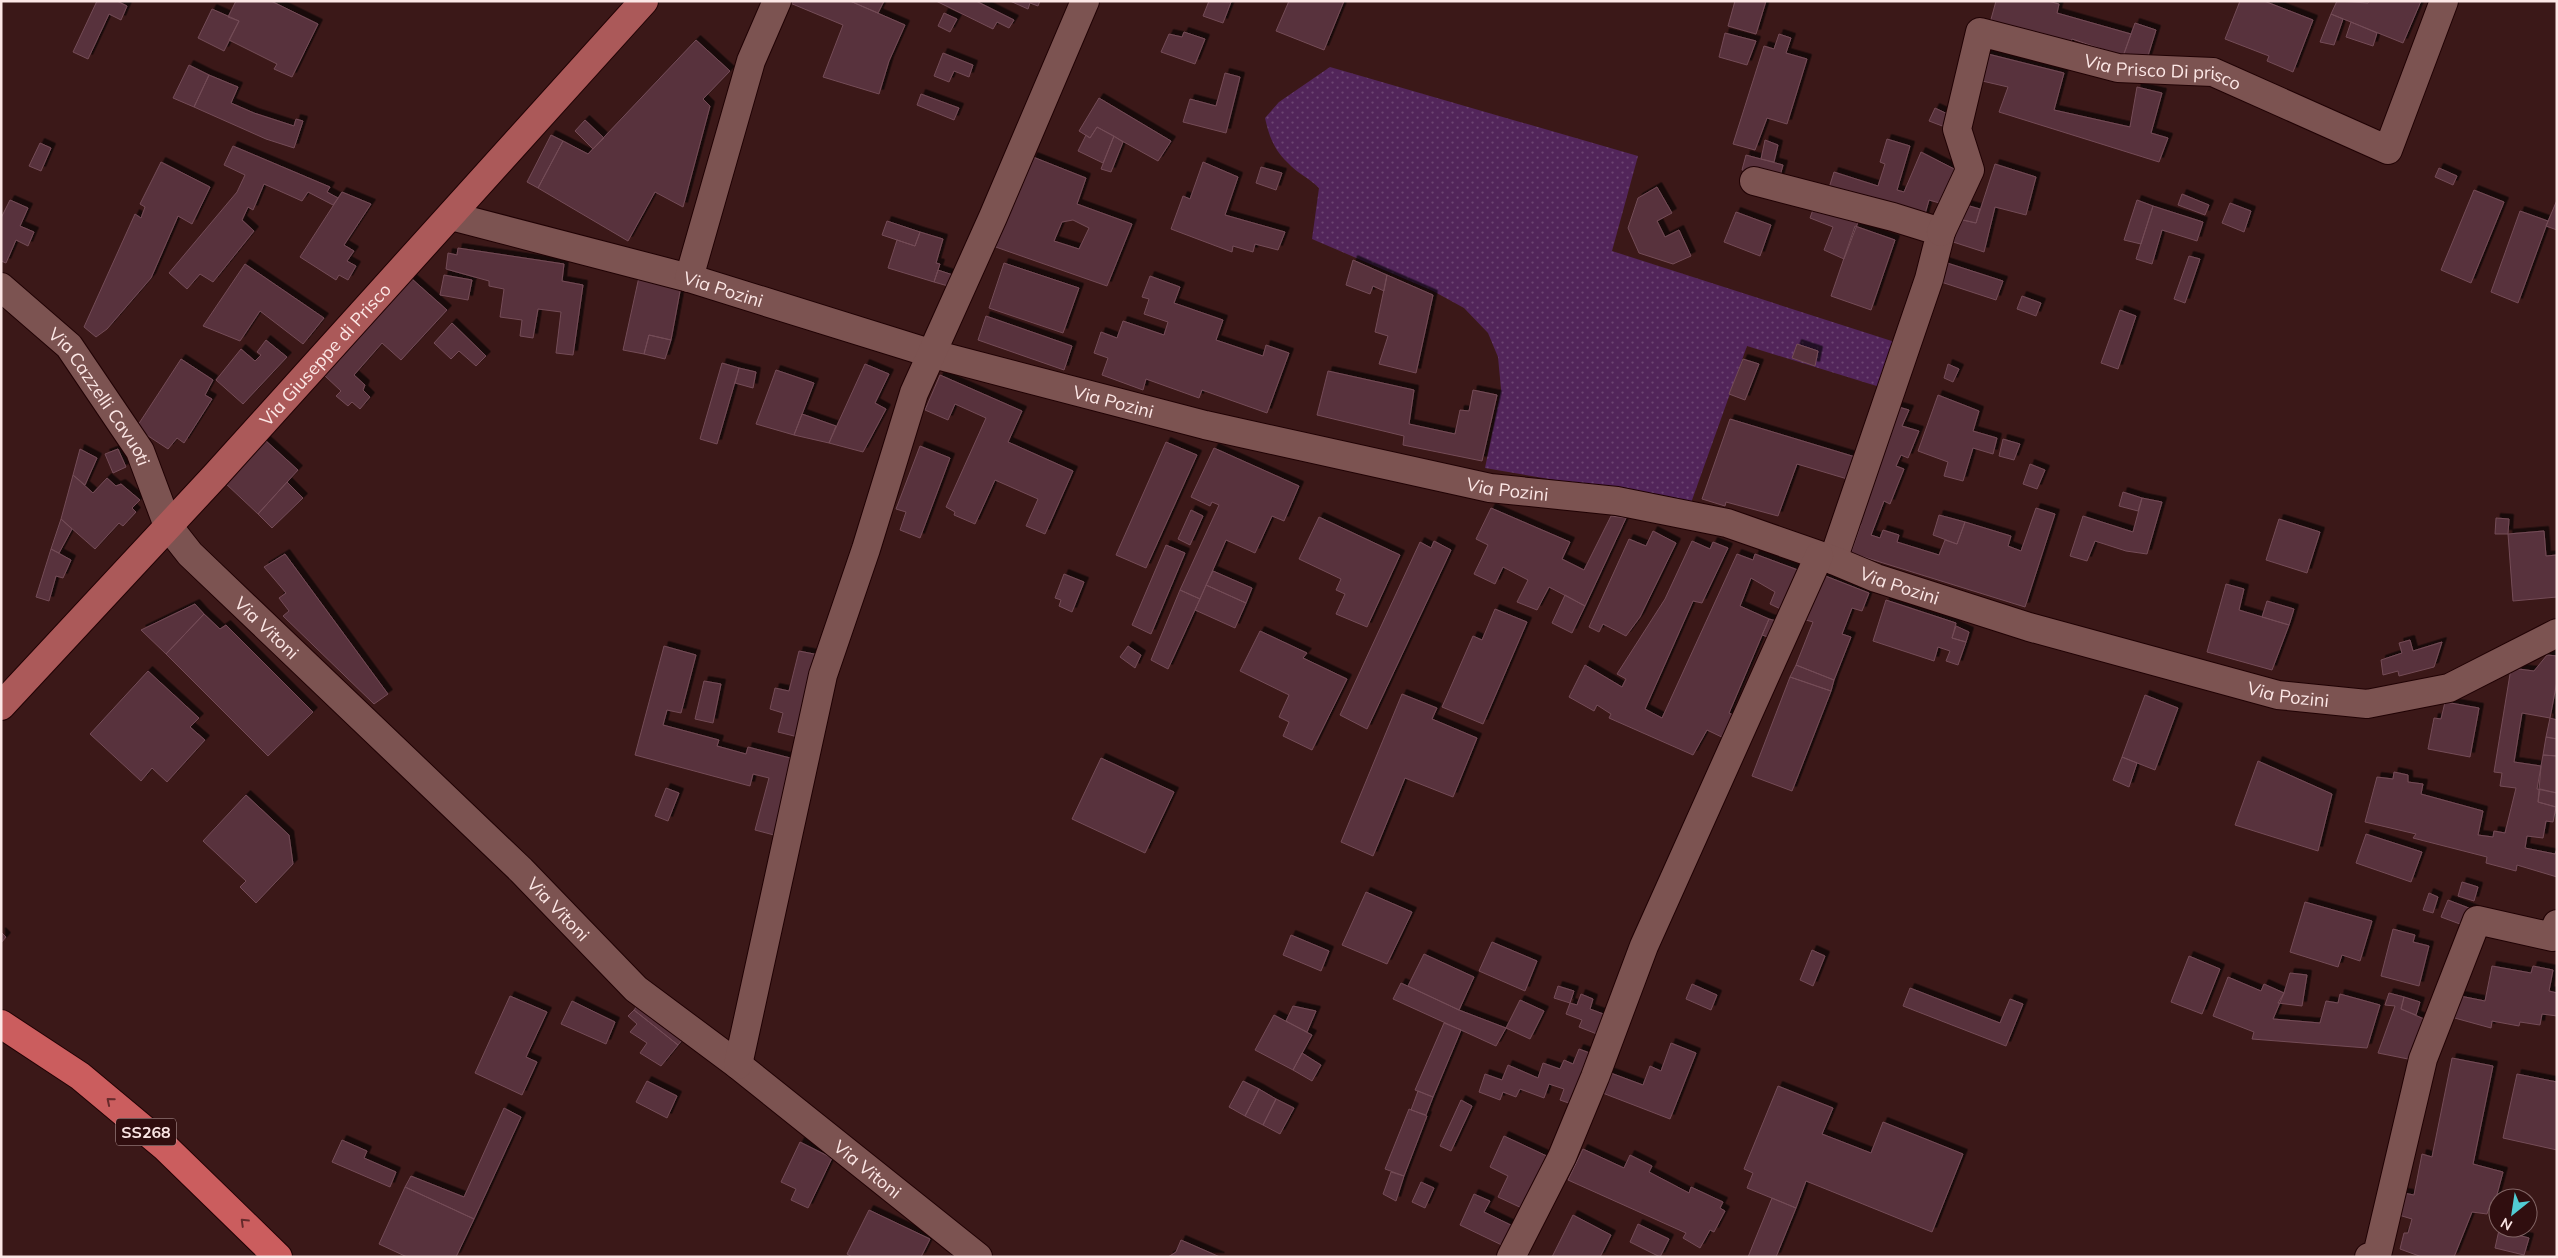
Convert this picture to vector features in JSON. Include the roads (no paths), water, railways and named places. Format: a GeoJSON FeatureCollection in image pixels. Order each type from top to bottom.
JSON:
{"type":"FeatureCollection","features":[{"type":"Feature","properties":{"kind":"highway","name":"SS268"},"geometry":{"type":"LineString","coordinates":[[1,1024],[80,1076],[165,1148],[278,1257]]}},
{"type":"Feature","properties":{"kind":"main road","name":"Via Giuseppe di Prisco"},"geometry":{"type":"LineString","coordinates":[[1,706],[168,526],[644,1]]}},
{"type":"Feature","properties":{"kind":"street"},"geometry":{"type":"LineString","coordinates":[[689,278],[750,61],[777,1]]}},
{"type":"Feature","properties":{"kind":"street"},"geometry":{"type":"LineString","coordinates":[[738,1065],[823,675],[866,549],[914,393],[933,354],[1085,1]]}},
{"type":"Feature","properties":{"kind":"street","name":"Via Prisco Di prisco"},"geometry":{"type":"LineString","coordinates":[[1941,232],[1970,170],[1957,129],[1980,32],[2118,68],[2213,72],[2388,150],[2444,1]]}},
{"type":"Feature","properties":{"kind":"street"},"geometry":{"type":"LineString","coordinates":[[1511,1257],[1562,1158],[1595,1077],[1644,946],[1826,558],[1929,279],[1941,232],[1893,216],[1754,182]]}},
{"type":"Feature","properties":{"kind":"street","name":"Via Pozini"},"geometry":{"type":"LineString","coordinates":[[450,216],[689,278],[933,354],[1205,425],[1490,488],[1617,501],[1727,522],[1876,578],[2029,627],[2278,695],[2367,704],[2449,688],[2557,633]]}},
{"type":"Feature","properties":{"kind":"street","name":"Via Cazzelli Cavuoti"},"geometry":{"type":"LineString","coordinates":[[1,286],[69,346],[140,451],[168,526]]}},
{"type":"Feature","properties":{"kind":"street","name":"Via Vitoni"},"geometry":{"type":"LineString","coordinates":[[168,526],[190,554],[521,870],[636,989],[738,1065],[978,1257]]}},
{"type":"Feature","properties":{"kind":"street"},"geometry":{"type":"LineString","coordinates":[[2369,1257],[2377,1255],[2423,1059],[2477,920],[2556,933]]}}]}
